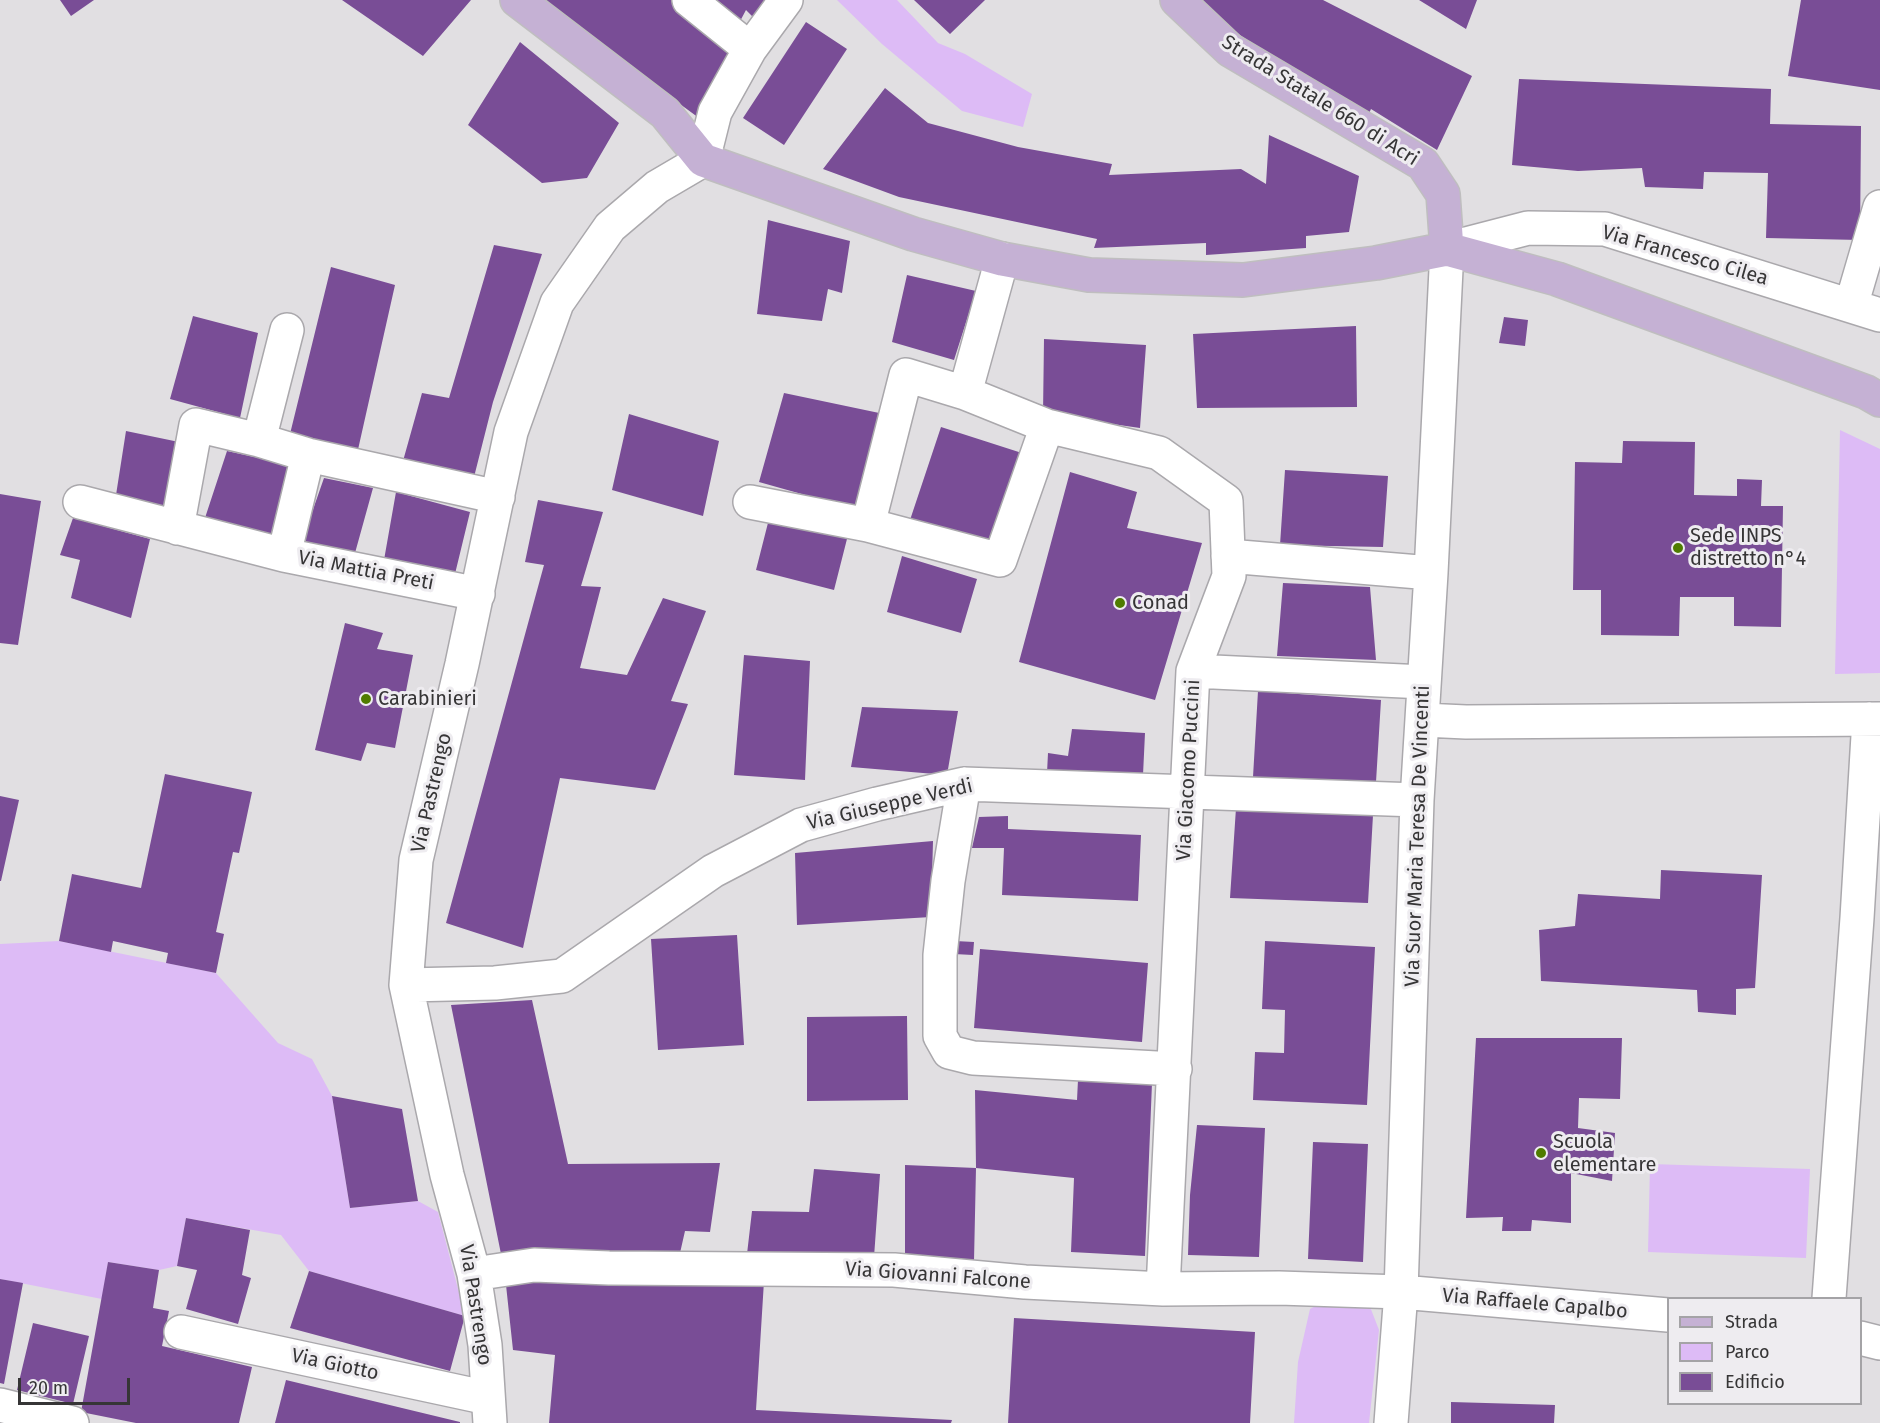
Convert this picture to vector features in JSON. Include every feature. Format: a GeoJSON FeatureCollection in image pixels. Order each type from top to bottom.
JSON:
{"type":"FeatureCollection","features":[{"type":"Feature","properties":{"kind":"main road"},"geometry":{"type":"LineString","coordinates":[[517,0],[665,113],[703,160],[913,234],[1002,259],[1089,275],[1243,280],[1376,263],[1447,249],[1557,279],[1875,395]]}},
{"type":"Feature","properties":{"kind":"main road","name":"Strada Statale 660 di Acri"},"geometry":{"type":"LineString","coordinates":[[1176,0],[1230,50],[1423,164],[1443,194],[1447,249]]}},
{"type":"Feature","properties":{"kind":"street"},"geometry":{"type":"LineString","coordinates":[[689,0],[750,49]]}},
{"type":"Feature","properties":{"kind":"street"},"geometry":{"type":"LineString","coordinates":[[703,160],[715,112],[750,49],[786,0]]}},
{"type":"Feature","properties":{"kind":"street","name":"Via Pastrengo"},"geometry":{"type":"LineString","coordinates":[[489,1411],[485,1345],[474,1274],[447,1175],[406,985],[416,860],[478,594],[512,432],[557,303],[610,227],[657,187],[703,160]]}},
{"type":"Feature","properties":{"kind":"street","name":"Via Francesco Cilea"},"geometry":{"type":"LineString","coordinates":[[1447,249],[1528,228],[1605,230],[1865,311],[1880,207]]}},
{"type":"Feature","properties":{"kind":"street","name":"Via Suor Maria Teresa De Vincenti"},"geometry":{"type":"LineString","coordinates":[[1391,1423],[1401,1292],[1417,800],[1447,249]]}},
{"type":"Feature","properties":{"kind":"street"},"geometry":{"type":"LineString","coordinates":[[965,393],[1002,259]]}},
{"type":"Feature","properties":{"kind":"street"},"geometry":{"type":"LineString","coordinates":[[259,440],[286,330]]}},
{"type":"Feature","properties":{"kind":"street","name":"Via Giacomo Puccini"},"geometry":{"type":"LineString","coordinates":[[868,525],[906,375],[965,393],[1047,426],[1159,453],[1226,501],[1229,576],[1193,671],[1163,1288]]}},
{"type":"Feature","properties":{"kind":"street"},"geometry":{"type":"LineString","coordinates":[[177,528],[196,425],[259,440],[308,455],[498,497]]}},
{"type":"Feature","properties":{"kind":"street"},"geometry":{"type":"LineString","coordinates":[[750,502],[868,525],[1000,560],[1047,426]]}},
{"type":"Feature","properties":{"kind":"street","name":"Via Mattia Preti"},"geometry":{"type":"LineString","coordinates":[[308,455],[284,555],[478,594]]}},
{"type":"Feature","properties":{"kind":"street"},"geometry":{"type":"LineString","coordinates":[[80,502],[284,555]]}},
{"type":"Feature","properties":{"kind":"street"},"geometry":{"type":"LineString","coordinates":[[1228,556],[1431,573]]}},
{"type":"Feature","properties":{"kind":"street"},"geometry":{"type":"LineString","coordinates":[[1193,671],[1424,682]]}},
{"type":"Feature","properties":{"kind":"street"},"geometry":{"type":"LineString","coordinates":[[1423,720],[1478,722],[1875,719],[1869,919],[1829,1297]]}},
{"type":"Feature","properties":{"kind":"street"},"geometry":{"type":"LineString","coordinates":[[964,784],[948,881],[940,955],[940,1036],[949,1052],[973,1058],[1175,1069]]}},
{"type":"Feature","properties":{"kind":"street","name":"Via Giuseppe Verdi"},"geometry":{"type":"LineString","coordinates":[[406,985],[495,983],[562,976],[713,871],[801,825],[877,804],[964,784],[1417,800]]}},
{"type":"Feature","properties":{"kind":"street","name":"Via Giovanni Falcone"},"geometry":{"type":"LineString","coordinates":[[474,1274],[534,1265],[609,1268],[894,1270],[1025,1282],[1163,1288],[1280,1288],[1401,1292]]}},
{"type":"Feature","properties":{"kind":"street","name":"Via Raffaele Capalbo"},"geometry":{"type":"LineString","coordinates":[[1401,1292],[1667,1315]]}},
{"type":"Feature","properties":{"kind":"street","name":"Via Giotto"},"geometry":{"type":"LineString","coordinates":[[181,1332],[489,1411]]}},
{"type":"Feature","properties":{"kind":"street"},"geometry":{"type":"LineString","coordinates":[[1862,1338],[1880,1343]]}},
{"type":"Feature","properties":{"kind":"street"},"geometry":{"type":"LineString","coordinates":[[0,1405],[72,1423]]}},
{"type":"Feature","properties":{"kind":"green space"},"geometry":{"type":"Polygon","coordinates":[[[837,0],[897,0],[938,43],[965,54],[1032,94],[1023,127],[962,111],[882,44],[837,0]]]}},
{"type":"Feature","properties":{"kind":"green space"},"geometry":{"type":"Polygon","coordinates":[[[1840,430],[1880,449],[1880,673],[1835,674],[1840,430]]]}},
{"type":"Feature","properties":{"kind":"green space"},"geometry":{"type":"Polygon","coordinates":[[[59,941],[216,973],[278,1043],[312,1059],[332,1096],[350,1208],[418,1201],[438,1212],[465,1316],[309,1271],[281,1235],[186,1218],[177,1266],[159,1270],[108,1262],[102,1299],[0,1279],[0,944],[59,941]]]}},
{"type":"Feature","properties":{"kind":"green space"},"geometry":{"type":"Polygon","coordinates":[[[1650,1164],[1810,1169],[1806,1258],[1648,1252],[1650,1164]]]}},
{"type":"Feature","properties":{"kind":"green space"},"geometry":{"type":"Polygon","coordinates":[[[1367,1299],[1379,1330],[1369,1423],[1294,1423],[1298,1362],[1310,1309],[1323,1302],[1367,1299]]]}},
{"type":"Feature","properties":{"kind":"building"},"geometry":{"type":"Polygon","coordinates":[[[60,0],[94,0],[71,16],[60,0]]]}},
{"type":"Feature","properties":{"kind":"building"},"geometry":{"type":"Polygon","coordinates":[[[342,0],[471,0],[423,56],[342,0]]]}},
{"type":"Feature","properties":{"kind":"building"},"geometry":{"type":"Polygon","coordinates":[[[538,0],[671,0],[727,44],[736,55],[699,118],[538,0]]]}},
{"type":"Feature","properties":{"kind":"building"},"geometry":{"type":"Polygon","coordinates":[[[707,0],[770,0],[756,20],[746,10],[738,25],[707,0]]]}},
{"type":"Feature","properties":{"kind":"building"},"geometry":{"type":"Polygon","coordinates":[[[914,0],[985,0],[950,34],[914,0]]]}},
{"type":"Feature","properties":{"kind":"building"},"geometry":{"type":"Polygon","coordinates":[[[1194,0],[1323,0],[1472,76],[1437,150],[1371,109],[1366,120],[1291,71],[1200,7],[1194,0]]]}},
{"type":"Feature","properties":{"kind":"building"},"geometry":{"type":"Polygon","coordinates":[[[1419,0],[1477,0],[1466,29],[1419,0]]]}},
{"type":"Feature","properties":{"kind":"building"},"geometry":{"type":"Polygon","coordinates":[[[1801,0],[1880,0],[1880,90],[1788,76],[1801,0]]]}},
{"type":"Feature","properties":{"kind":"building"},"geometry":{"type":"Polygon","coordinates":[[[806,22],[847,49],[784,145],[743,118],[806,22]]]}},
{"type":"Feature","properties":{"kind":"building"},"geometry":{"type":"Polygon","coordinates":[[[520,42],[619,123],[587,178],[542,183],[468,125],[520,42]]]}},
{"type":"Feature","properties":{"kind":"building"},"geometry":{"type":"Polygon","coordinates":[[[1519,79],[1771,89],[1770,124],[1861,126],[1860,240],[1766,238],[1768,173],[1704,172],[1703,189],[1645,187],[1642,168],[1578,171],[1512,165],[1519,79]]]}},
{"type":"Feature","properties":{"kind":"building"},"geometry":{"type":"Polygon","coordinates":[[[885,88],[928,123],[1018,147],[1112,164],[1109,175],[1241,169],[1266,184],[1269,135],[1359,176],[1349,232],[1306,236],[1306,248],[1206,255],[1206,243],[1094,248],[1097,239],[899,197],[823,169],[885,88]]]}},
{"type":"Feature","properties":{"kind":"building"},"geometry":{"type":"Polygon","coordinates":[[[768,220],[850,241],[842,293],[828,289],[822,321],[757,314],[768,220]]]}},
{"type":"Feature","properties":{"kind":"building"},"geometry":{"type":"Polygon","coordinates":[[[494,245],[542,254],[493,402],[474,477],[403,461],[422,393],[449,398],[494,245]]]}},
{"type":"Feature","properties":{"kind":"building"},"geometry":{"type":"Polygon","coordinates":[[[331,267],[395,285],[357,454],[290,434],[331,267]]]}},
{"type":"Feature","properties":{"kind":"building"},"geometry":{"type":"Polygon","coordinates":[[[907,275],[976,291],[954,360],[892,342],[907,275]]]}},
{"type":"Feature","properties":{"kind":"building"},"geometry":{"type":"Polygon","coordinates":[[[193,316],[258,333],[240,418],[170,399],[193,316]]]}},
{"type":"Feature","properties":{"kind":"building"},"geometry":{"type":"Polygon","coordinates":[[[1504,317],[1528,320],[1525,346],[1499,343],[1504,317]]]}},
{"type":"Feature","properties":{"kind":"building"},"geometry":{"type":"Polygon","coordinates":[[[1356,326],[1357,407],[1197,408],[1193,334],[1356,326]]]}},
{"type":"Feature","properties":{"kind":"building"},"geometry":{"type":"Polygon","coordinates":[[[1044,339],[1146,345],[1140,428],[1043,414],[1044,339]]]}},
{"type":"Feature","properties":{"kind":"building"},"geometry":{"type":"Polygon","coordinates":[[[784,393],[884,414],[855,509],[759,482],[784,393]]]}},
{"type":"Feature","properties":{"kind":"building"},"geometry":{"type":"Polygon","coordinates":[[[629,414],[719,441],[703,516],[612,490],[629,414]]]}},
{"type":"Feature","properties":{"kind":"building"},"geometry":{"type":"Polygon","coordinates":[[[941,427],[1025,454],[993,548],[910,520],[941,427]]]}},
{"type":"Feature","properties":{"kind":"building"},"geometry":{"type":"Polygon","coordinates":[[[126,431],[179,442],[164,506],[116,495],[126,431]]]}},
{"type":"Feature","properties":{"kind":"building","name":"Sede INPS distretto n°4"},"geometry":{"type":"Polygon","coordinates":[[[1623,441],[1695,442],[1694,495],[1737,496],[1737,479],[1762,480],[1761,506],[1783,506],[1781,627],[1734,626],[1734,597],[1680,597],[1679,636],[1601,635],[1601,590],[1573,590],[1575,462],[1622,463],[1623,441]]]}},
{"type":"Feature","properties":{"kind":"building"},"geometry":{"type":"Polygon","coordinates":[[[227,451],[291,465],[275,535],[204,521],[227,451]]]}},
{"type":"Feature","properties":{"kind":"building"},"geometry":{"type":"Polygon","coordinates":[[[1285,470],[1388,476],[1383,547],[1280,545],[1285,470]]]}},
{"type":"Feature","properties":{"kind":"building"},"geometry":{"type":"Polygon","coordinates":[[[1070,472],[1137,492],[1127,528],[1202,543],[1155,700],[1019,662],[1070,472]]]}},
{"type":"Feature","properties":{"kind":"building"},"geometry":{"type":"Polygon","coordinates":[[[324,478],[373,488],[355,553],[302,541],[324,478]]]}},
{"type":"Feature","properties":{"kind":"building"},"geometry":{"type":"Polygon","coordinates":[[[396,492],[470,512],[454,578],[384,560],[396,492]]]}},
{"type":"Feature","properties":{"kind":"building"},"geometry":{"type":"Polygon","coordinates":[[[0,494],[41,501],[18,645],[0,643],[0,494]]]}},
{"type":"Feature","properties":{"kind":"building"},"geometry":{"type":"Polygon","coordinates":[[[538,500],[603,512],[581,586],[601,587],[580,668],[627,675],[663,598],[706,611],[671,701],[688,704],[655,790],[560,778],[523,948],[446,923],[544,565],[525,562],[538,500]]]}},
{"type":"Feature","properties":{"kind":"building"},"geometry":{"type":"Polygon","coordinates":[[[770,515],[848,535],[834,590],[756,570],[770,515]]]}},
{"type":"Feature","properties":{"kind":"building"},"geometry":{"type":"Polygon","coordinates":[[[73,518],[150,539],[131,618],[71,598],[80,560],[60,555],[73,518]]]}},
{"type":"Feature","properties":{"kind":"building"},"geometry":{"type":"Polygon","coordinates":[[[902,556],[977,579],[961,633],[887,612],[902,556]]]}},
{"type":"Feature","properties":{"kind":"building"},"geometry":{"type":"Polygon","coordinates":[[[1283,583],[1370,587],[1376,660],[1277,656],[1283,583]]]}},
{"type":"Feature","properties":{"kind":"building","name":"Carabinieri"},"geometry":{"type":"Polygon","coordinates":[[[345,623],[383,633],[377,649],[413,655],[395,748],[367,743],[361,761],[315,750],[345,623]]]}},
{"type":"Feature","properties":{"kind":"building"},"geometry":{"type":"Polygon","coordinates":[[[744,655],[810,661],[805,780],[734,775],[744,655]]]}},
{"type":"Feature","properties":{"kind":"building"},"geometry":{"type":"Polygon","coordinates":[[[1258,691],[1381,700],[1376,782],[1253,777],[1258,691]]]}},
{"type":"Feature","properties":{"kind":"building"},"geometry":{"type":"Polygon","coordinates":[[[862,707],[958,711],[947,775],[851,767],[862,707]]]}},
{"type":"Feature","properties":{"kind":"building"},"geometry":{"type":"Polygon","coordinates":[[[1072,729],[1145,733],[1143,775],[1047,773],[1048,753],[1068,756],[1072,729]]]}},
{"type":"Feature","properties":{"kind":"building"},"geometry":{"type":"Polygon","coordinates":[[[165,774],[252,792],[239,853],[233,852],[216,932],[224,934],[216,973],[166,963],[168,953],[113,941],[111,952],[59,941],[72,874],[141,888],[165,774]]]}},
{"type":"Feature","properties":{"kind":"building"},"geometry":{"type":"Polygon","coordinates":[[[0,796],[19,800],[1,881],[0,881],[0,796]]]}},
{"type":"Feature","properties":{"kind":"building"},"geometry":{"type":"Polygon","coordinates":[[[1236,808],[1373,815],[1368,903],[1230,898],[1236,808]]]}},
{"type":"Feature","properties":{"kind":"building"},"geometry":{"type":"Polygon","coordinates":[[[1008,816],[1008,829],[1141,835],[1138,901],[1002,895],[1004,848],[972,848],[979,817],[1008,816]]]}},
{"type":"Feature","properties":{"kind":"building"},"geometry":{"type":"Polygon","coordinates":[[[933,841],[931,917],[797,925],[795,853],[933,841]]]}},
{"type":"Feature","properties":{"kind":"building"},"geometry":{"type":"Polygon","coordinates":[[[1661,870],[1762,875],[1755,988],[1736,989],[1736,1015],[1698,1012],[1697,990],[1541,981],[1539,930],[1575,926],[1578,894],[1660,899],[1661,870]]]}},
{"type":"Feature","properties":{"kind":"building"},"geometry":{"type":"Polygon","coordinates":[[[737,935],[744,1045],[658,1050],[651,939],[737,935]]]}},
{"type":"Feature","properties":{"kind":"building"},"geometry":{"type":"Polygon","coordinates":[[[955,941],[974,942],[973,955],[954,954],[955,941]]]}},
{"type":"Feature","properties":{"kind":"building"},"geometry":{"type":"Polygon","coordinates":[[[1265,941],[1375,947],[1367,1105],[1253,1100],[1255,1052],[1284,1053],[1285,1010],[1262,1009],[1265,941]]]}},
{"type":"Feature","properties":{"kind":"building"},"geometry":{"type":"Polygon","coordinates":[[[980,949],[1148,963],[1142,1042],[974,1028],[980,949]]]}},
{"type":"Feature","properties":{"kind":"building"},"geometry":{"type":"Polygon","coordinates":[[[532,1000],[568,1164],[720,1163],[710,1232],[685,1231],[680,1253],[539,1249],[501,1254],[451,1005],[532,1000]]]}},
{"type":"Feature","properties":{"kind":"building"},"geometry":{"type":"Polygon","coordinates":[[[907,1016],[908,1100],[807,1101],[807,1017],[907,1016]]]}},
{"type":"Feature","properties":{"kind":"building","name":"Scuola elementare"},"geometry":{"type":"Polygon","coordinates":[[[1476,1038],[1622,1038],[1620,1099],[1579,1098],[1578,1128],[1615,1133],[1612,1181],[1571,1173],[1571,1223],[1532,1220],[1531,1231],[1502,1231],[1503,1217],[1466,1218],[1476,1038]]]}},
{"type":"Feature","properties":{"kind":"building"},"geometry":{"type":"Polygon","coordinates":[[[1078,1080],[1152,1083],[1145,1256],[1071,1252],[1074,1178],[976,1168],[975,1090],[1077,1100],[1078,1080]]]}},
{"type":"Feature","properties":{"kind":"building"},"geometry":{"type":"Polygon","coordinates":[[[332,1096],[402,1109],[418,1201],[350,1208],[332,1096]]]}},
{"type":"Feature","properties":{"kind":"building"},"geometry":{"type":"Polygon","coordinates":[[[1197,1125],[1265,1128],[1259,1257],[1188,1255],[1190,1195],[1197,1125]]]}},
{"type":"Feature","properties":{"kind":"building"},"geometry":{"type":"Polygon","coordinates":[[[1313,1142],[1368,1144],[1363,1262],[1308,1259],[1313,1142]]]}},
{"type":"Feature","properties":{"kind":"building"},"geometry":{"type":"Polygon","coordinates":[[[905,1165],[976,1168],[974,1261],[905,1256],[905,1165]]]}},
{"type":"Feature","properties":{"kind":"building"},"geometry":{"type":"Polygon","coordinates":[[[814,1169],[880,1174],[874,1257],[747,1254],[752,1211],[809,1212],[814,1169]]]}},
{"type":"Feature","properties":{"kind":"building"},"geometry":{"type":"Polygon","coordinates":[[[186,1218],[250,1230],[242,1275],[251,1278],[238,1324],[186,1309],[197,1270],[177,1266],[186,1218]]]}},
{"type":"Feature","properties":{"kind":"building"},"geometry":{"type":"Polygon","coordinates":[[[108,1262],[159,1270],[153,1308],[169,1311],[162,1346],[252,1367],[239,1423],[136,1423],[81,1412],[108,1262]]]}},
{"type":"Feature","properties":{"kind":"building"},"geometry":{"type":"Polygon","coordinates":[[[309,1271],[465,1316],[450,1371],[290,1328],[309,1271]]]}},
{"type":"Feature","properties":{"kind":"building"},"geometry":{"type":"Polygon","coordinates":[[[0,1279],[23,1283],[4,1384],[0,1383],[0,1279]]]}},
{"type":"Feature","properties":{"kind":"building"},"geometry":{"type":"Polygon","coordinates":[[[538,1280],[764,1281],[756,1410],[952,1420],[951,1423],[549,1423],[555,1355],[513,1350],[506,1285],[538,1280]]]}},
{"type":"Feature","properties":{"kind":"building"},"geometry":{"type":"Polygon","coordinates":[[[1014,1318],[1255,1332],[1250,1423],[1008,1423],[1014,1318]]]}},
{"type":"Feature","properties":{"kind":"building"},"geometry":{"type":"Polygon","coordinates":[[[33,1323],[89,1336],[73,1404],[17,1390],[33,1323]]]}},
{"type":"Feature","properties":{"kind":"building"},"geometry":{"type":"Polygon","coordinates":[[[286,1380],[460,1422],[460,1423],[275,1423],[286,1380]]]}},
{"type":"Feature","properties":{"kind":"building"},"geometry":{"type":"Polygon","coordinates":[[[1451,1402],[1555,1405],[1554,1423],[1451,1423],[1451,1402]]]}},
{"type":"Feature","properties":{"kind":"place","name":"Sede INPS distretto n°4"},"geometry":{"type":"Point","coordinates":[1678,548]}},
{"type":"Feature","properties":{"kind":"place","name":"Conad"},"geometry":{"type":"Point","coordinates":[1120,603]}},
{"type":"Feature","properties":{"kind":"place","name":"Carabinieri"},"geometry":{"type":"Point","coordinates":[366,699]}},
{"type":"Feature","properties":{"kind":"place","name":"Scuola elementare"},"geometry":{"type":"Point","coordinates":[1541,1153]}}]}
